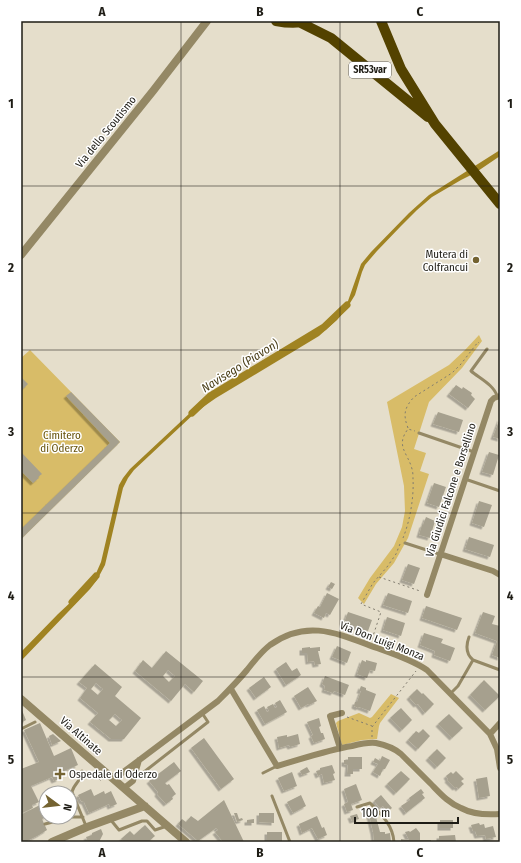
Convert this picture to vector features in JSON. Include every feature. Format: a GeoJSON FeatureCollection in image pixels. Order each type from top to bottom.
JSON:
{"type":"FeatureCollection","features":[{"type":"Feature","properties":{"kind":"main road","name":"SR53var"},"geometry":{"type":"LineString","coordinates":[[276,21],[284,23],[304,22],[331,38],[435,124]]}},
{"type":"Feature","properties":{"kind":"main road","name":"SR53var"},"geometry":{"type":"LineString","coordinates":[[381,21],[401,69],[435,124]]}},
{"type":"Feature","properties":{"kind":"main road"},"geometry":{"type":"LineString","coordinates":[[435,124],[500,204]]}},
{"type":"Feature","properties":{"kind":"street","name":"Via dello Scoutismo"},"geometry":{"type":"LineString","coordinates":[[21,255],[208,21]]}},
{"type":"Feature","properties":{"kind":"street","name":"Via Giudici Falcone e Borsellino"},"geometry":{"type":"LineString","coordinates":[[427,595],[491,401],[498,396]]}},
{"type":"Feature","properties":{"kind":"street"},"geometry":{"type":"LineString","coordinates":[[440,554],[493,571],[500,575]]}},
{"type":"Feature","properties":{"kind":"street","name":"Via Don Luigi Monza"},"geometry":{"type":"LineString","coordinates":[[114,779],[218,701],[231,689],[268,646],[296,632],[320,630],[338,634],[405,658],[428,670],[490,734],[497,749],[500,768]]}},
{"type":"Feature","properties":{"kind":"street"},"geometry":{"type":"LineString","coordinates":[[231,689],[277,766],[340,748],[367,743],[386,745],[402,754],[444,797],[461,809],[485,814],[500,814]]}},
{"type":"Feature","properties":{"kind":"street","name":"Via Altinate"},"geometry":{"type":"LineString","coordinates":[[21,698],[186,842]]}},
{"type":"Feature","properties":{"kind":"street"},"geometry":{"type":"LineString","coordinates":[[340,748],[330,716],[342,712]]}},
{"type":"Feature","properties":{"kind":"street"},"geometry":{"type":"LineString","coordinates":[[490,734],[500,723]]}},
{"type":"Feature","properties":{"kind":"street"},"geometry":{"type":"LineString","coordinates":[[124,788],[133,781],[139,760]]}},
{"type":"Feature","properties":{"kind":"street"},"geometry":{"type":"LineString","coordinates":[[52,842],[145,806]]}},
{"type":"Feature","properties":{"kind":"lane"},"geometry":{"type":"LineString","coordinates":[[487,349],[471,371],[491,387],[498,396]]}},
{"type":"Feature","properties":{"kind":"lane"},"geometry":{"type":"LineString","coordinates":[[420,433],[474,452]]}},
{"type":"Feature","properties":{"kind":"lane"},"geometry":{"type":"LineString","coordinates":[[465,479],[500,491]]}},
{"type":"Feature","properties":{"kind":"lane"},"geometry":{"type":"LineString","coordinates":[[405,543],[440,554]]}},
{"type":"Feature","properties":{"kind":"lane"},"geometry":{"type":"LineString","coordinates":[[469,637],[467,646],[470,657],[473,660],[500,670]]}},
{"type":"Feature","properties":{"kind":"lane"},"geometry":{"type":"LineString","coordinates":[[451,693],[458,686],[473,660]]}},
{"type":"Feature","properties":{"kind":"lane"},"geometry":{"type":"LineString","coordinates":[[133,781],[208,722],[202,713]]}},
{"type":"Feature","properties":{"kind":"lane"},"geometry":{"type":"LineString","coordinates":[[21,729],[35,722]]}},
{"type":"Feature","properties":{"kind":"lane"},"geometry":{"type":"LineString","coordinates":[[263,773],[277,766]]}},
{"type":"Feature","properties":{"kind":"lane"},"geometry":{"type":"LineString","coordinates":[[82,771],[81,779],[74,786],[72,792],[87,828]]}},
{"type":"Feature","properties":{"kind":"lane"},"geometry":{"type":"LineString","coordinates":[[272,796],[290,842]]}},
{"type":"Feature","properties":{"kind":"lane"},"geometry":{"type":"LineString","coordinates":[[357,807],[370,803],[386,819],[394,836],[394,842]]}},
{"type":"Feature","properties":{"kind":"lane"},"geometry":{"type":"LineString","coordinates":[[78,817],[83,817]]}},
{"type":"Feature","properties":{"kind":"lane"},"geometry":{"type":"LineString","coordinates":[[110,819],[119,830],[142,821],[147,821],[155,830],[164,827],[166,824]]}},
{"type":"Feature","properties":{"kind":"path"},"geometry":{"type":"LineString","coordinates":[[369,645],[381,612],[361,604],[373,583],[396,554],[404,536],[411,510],[413,490],[412,470],[402,446],[403,438],[408,429],[404,416],[406,408],[410,401],[452,373],[478,342],[479,343]]}},
{"type":"Feature","properties":{"kind":"path"},"geometry":{"type":"LineString","coordinates":[[408,429],[420,433]]}},
{"type":"Feature","properties":{"kind":"path"},"geometry":{"type":"LineString","coordinates":[[379,577],[420,591]]}},
{"type":"Feature","properties":{"kind":"path"},"geometry":{"type":"LineString","coordinates":[[372,743],[372,726],[421,665]]}},
{"type":"Feature","properties":{"kind":"path"},"geometry":{"type":"LineString","coordinates":[[342,712],[344,716],[372,726]]}},
{"type":"Feature","properties":{"kind":"green space"},"geometry":{"type":"Polygon","coordinates":[[[479,335],[482,341],[462,368],[429,402],[414,449],[426,453],[420,471],[429,474],[408,538],[394,563],[376,584],[364,604],[358,598],[370,578],[394,546],[402,527],[405,511],[404,486],[387,402],[449,365],[479,335]]]}},
{"type":"Feature","properties":{"kind":"green space","name":"Cimitero di Oderzo"},"geometry":{"type":"Polygon","coordinates":[[[30,350],[120,442],[21,539],[21,358],[30,350]]]}},
{"type":"Feature","properties":{"kind":"green space"},"geometry":{"type":"Polygon","coordinates":[[[391,694],[399,698],[380,723],[377,739],[362,740],[342,745],[336,723],[359,713],[370,718],[372,717],[391,694]]]}},
{"type":"Feature","properties":{"kind":"shaded area"},"geometry":{"type":"Polygon","coordinates":[[[500,150],[500,156],[475,173],[432,197],[401,226],[365,265],[355,295],[347,308],[337,320],[319,336],[216,398],[196,412],[134,470],[123,488],[105,565],[97,580],[21,661],[21,652],[88,586],[94,578],[101,562],[119,485],[130,469],[191,412],[222,390],[326,326],[338,315],[348,301],[361,264],[409,213],[429,195],[500,150]]]}},
{"type":"Feature","properties":{"kind":"building"},"geometry":{"type":"Polygon","coordinates":[[[21,377],[28,384],[21,391],[21,377]]]}},
{"type":"Feature","properties":{"kind":"building"},"geometry":{"type":"Polygon","coordinates":[[[456,385],[462,389],[463,387],[472,393],[471,395],[475,399],[468,408],[449,394],[456,385]]]}},
{"type":"Feature","properties":{"kind":"building"},"geometry":{"type":"Polygon","coordinates":[[[71,392],[120,442],[21,539],[21,529],[110,443],[66,396],[71,392]]]}},
{"type":"Feature","properties":{"kind":"building"},"geometry":{"type":"Polygon","coordinates":[[[438,412],[463,420],[459,432],[433,424],[438,412]]]}},
{"type":"Feature","properties":{"kind":"building"},"geometry":{"type":"Polygon","coordinates":[[[500,418],[500,439],[493,437],[500,418]]]}},
{"type":"Feature","properties":{"kind":"building"},"geometry":{"type":"Polygon","coordinates":[[[21,452],[42,474],[33,483],[21,471],[21,452]]]}},
{"type":"Feature","properties":{"kind":"building"},"geometry":{"type":"Polygon","coordinates":[[[489,452],[499,455],[493,475],[482,472],[489,452]]]}},
{"type":"Feature","properties":{"kind":"building"},"geometry":{"type":"Polygon","coordinates":[[[434,483],[446,487],[439,507],[427,503],[434,483]]]}},
{"type":"Feature","properties":{"kind":"building"},"geometry":{"type":"Polygon","coordinates":[[[479,501],[492,505],[484,527],[472,523],[479,501]]]}},
{"type":"Feature","properties":{"kind":"building"},"geometry":{"type":"Polygon","coordinates":[[[426,517],[435,521],[430,538],[419,535],[426,517]]]}},
{"type":"Feature","properties":{"kind":"building"},"geometry":{"type":"Polygon","coordinates":[[[469,537],[494,545],[490,557],[465,549],[469,537]]]}},
{"type":"Feature","properties":{"kind":"building"},"geometry":{"type":"Polygon","coordinates":[[[408,564],[420,568],[414,584],[402,580],[408,564]]]}},
{"type":"Feature","properties":{"kind":"building"},"geometry":{"type":"Polygon","coordinates":[[[331,582],[335,584],[332,589],[328,587],[331,582]]]}},
{"type":"Feature","properties":{"kind":"building"},"geometry":{"type":"Polygon","coordinates":[[[327,593],[339,599],[330,615],[326,613],[324,618],[314,613],[318,606],[320,607],[327,593]]]}},
{"type":"Feature","properties":{"kind":"building"},"geometry":{"type":"Polygon","coordinates":[[[388,593],[412,601],[408,613],[383,605],[388,593]]]}},
{"type":"Feature","properties":{"kind":"building"},"geometry":{"type":"Polygon","coordinates":[[[426,606],[462,618],[457,630],[422,618],[426,606]]]}},
{"type":"Feature","properties":{"kind":"building"},"geometry":{"type":"Polygon","coordinates":[[[348,612],[372,620],[368,631],[344,623],[348,612]]]}},
{"type":"Feature","properties":{"kind":"building"},"geometry":{"type":"Polygon","coordinates":[[[483,612],[495,616],[492,624],[500,626],[500,658],[492,655],[497,641],[475,633],[483,612]]]}},
{"type":"Feature","properties":{"kind":"building"},"geometry":{"type":"Polygon","coordinates":[[[387,617],[405,623],[401,636],[383,630],[387,617]]]}},
{"type":"Feature","properties":{"kind":"building"},"geometry":{"type":"Polygon","coordinates":[[[424,633],[443,639],[441,643],[455,648],[450,661],[434,655],[435,651],[420,645],[424,633]]]}},
{"type":"Feature","properties":{"kind":"building"},"geometry":{"type":"Polygon","coordinates":[[[337,646],[351,652],[347,663],[332,657],[337,646]]]}},
{"type":"Feature","properties":{"kind":"building"},"geometry":{"type":"Polygon","coordinates":[[[320,647],[320,651],[318,651],[321,664],[315,665],[314,661],[308,662],[307,653],[302,653],[302,648],[320,647]]]}},
{"type":"Feature","properties":{"kind":"building"},"geometry":{"type":"Polygon","coordinates":[[[166,651],[203,681],[194,692],[185,684],[171,701],[135,671],[143,660],[152,668],[166,651]],[[168,670],[163,676],[169,682],[175,676],[168,670]]]}},
{"type":"Feature","properties":{"kind":"building"},"geometry":{"type":"Polygon","coordinates":[[[362,660],[377,663],[375,671],[370,670],[367,678],[357,674],[362,660]]]}},
{"type":"Feature","properties":{"kind":"building"},"geometry":{"type":"Polygon","coordinates":[[[286,662],[292,671],[297,668],[301,675],[286,685],[276,669],[286,662]]]}},
{"type":"Feature","properties":{"kind":"building"},"geometry":{"type":"Polygon","coordinates":[[[95,664],[122,687],[115,696],[141,718],[124,739],[111,739],[90,722],[98,713],[80,698],[87,688],[79,682],[95,664]],[[96,683],[91,689],[98,695],[103,689],[96,683]],[[115,714],[109,720],[116,726],[122,720],[115,714]]]}},
{"type":"Feature","properties":{"kind":"building"},"geometry":{"type":"Polygon","coordinates":[[[325,676],[349,685],[345,695],[334,691],[333,693],[324,690],[325,686],[322,684],[325,676]]]}},
{"type":"Feature","properties":{"kind":"building"},"geometry":{"type":"Polygon","coordinates":[[[264,677],[271,687],[256,698],[249,688],[264,677]]]}},
{"type":"Feature","properties":{"kind":"building"},"geometry":{"type":"Polygon","coordinates":[[[484,680],[500,696],[485,710],[470,695],[484,680]]]}},
{"type":"Feature","properties":{"kind":"building"},"geometry":{"type":"Polygon","coordinates":[[[361,686],[376,694],[370,711],[354,706],[361,691],[359,691],[361,686]]]}},
{"type":"Feature","properties":{"kind":"building"},"geometry":{"type":"Polygon","coordinates":[[[308,687],[317,701],[301,708],[294,696],[308,687]]]}},
{"type":"Feature","properties":{"kind":"building"},"geometry":{"type":"Polygon","coordinates":[[[417,689],[434,704],[425,713],[418,704],[416,705],[409,697],[417,689]]]}},
{"type":"Feature","properties":{"kind":"building"},"geometry":{"type":"Polygon","coordinates":[[[280,700],[287,712],[265,724],[257,710],[264,706],[267,712],[269,711],[267,707],[273,704],[275,708],[277,707],[275,703],[280,700]]]}},
{"type":"Feature","properties":{"kind":"building"},"geometry":{"type":"Polygon","coordinates":[[[21,708],[26,720],[21,723],[21,708]]]}},
{"type":"Feature","properties":{"kind":"building"},"geometry":{"type":"Polygon","coordinates":[[[401,708],[412,720],[402,730],[390,718],[401,708]]]}},
{"type":"Feature","properties":{"kind":"building"},"geometry":{"type":"Polygon","coordinates":[[[449,714],[463,728],[452,738],[438,724],[449,714]]]}},
{"type":"Feature","properties":{"kind":"building"},"geometry":{"type":"Polygon","coordinates":[[[319,718],[321,726],[319,727],[325,739],[314,743],[311,736],[313,735],[307,722],[319,718]]]}},
{"type":"Feature","properties":{"kind":"building"},"geometry":{"type":"Polygon","coordinates":[[[40,723],[54,756],[71,748],[78,765],[57,774],[59,779],[54,781],[52,777],[31,786],[38,802],[32,805],[33,808],[22,814],[38,806],[38,825],[45,825],[47,830],[27,841],[21,842],[21,769],[39,762],[24,730],[40,723]]]}},
{"type":"Feature","properties":{"kind":"building"},"geometry":{"type":"Polygon","coordinates":[[[423,729],[430,736],[418,749],[408,740],[416,731],[419,733],[423,729]]]}},
{"type":"Feature","properties":{"kind":"building"},"geometry":{"type":"Polygon","coordinates":[[[53,734],[61,741],[52,745],[49,736],[53,734]]]}},
{"type":"Feature","properties":{"kind":"building"},"geometry":{"type":"Polygon","coordinates":[[[298,734],[300,744],[279,748],[277,737],[287,735],[287,737],[298,734]]]}},
{"type":"Feature","properties":{"kind":"building"},"geometry":{"type":"Polygon","coordinates":[[[204,738],[234,779],[221,789],[191,748],[204,738]]]}},
{"type":"Feature","properties":{"kind":"building"},"geometry":{"type":"Polygon","coordinates":[[[437,749],[446,758],[437,767],[428,758],[437,749]]]}},
{"type":"Feature","properties":{"kind":"building"},"geometry":{"type":"Polygon","coordinates":[[[382,756],[390,760],[380,776],[373,772],[378,764],[373,762],[375,758],[380,761],[382,756]]]}},
{"type":"Feature","properties":{"kind":"building"},"geometry":{"type":"Polygon","coordinates":[[[348,757],[362,757],[362,769],[353,769],[353,774],[347,774],[348,765],[344,764],[344,760],[348,760],[348,757]]]}},
{"type":"Feature","properties":{"kind":"building"},"geometry":{"type":"Polygon","coordinates":[[[174,762],[181,771],[165,783],[167,785],[169,784],[176,794],[172,797],[173,799],[166,804],[157,794],[158,792],[149,781],[174,762]]]}},
{"type":"Feature","properties":{"kind":"building"},"geometry":{"type":"Polygon","coordinates":[[[332,765],[335,773],[333,774],[335,780],[324,783],[322,774],[318,776],[316,771],[320,770],[320,768],[332,765]]]}},
{"type":"Feature","properties":{"kind":"building"},"geometry":{"type":"Polygon","coordinates":[[[307,767],[310,772],[302,775],[300,771],[307,767]]]}},
{"type":"Feature","properties":{"kind":"building"},"geometry":{"type":"Polygon","coordinates":[[[401,771],[410,779],[396,793],[387,784],[401,771]]]}},
{"type":"Feature","properties":{"kind":"building"},"geometry":{"type":"Polygon","coordinates":[[[456,771],[464,779],[461,781],[464,784],[458,789],[447,780],[448,779],[446,776],[451,772],[453,774],[456,771]]]}},
{"type":"Feature","properties":{"kind":"building"},"geometry":{"type":"Polygon","coordinates":[[[292,772],[297,786],[284,791],[278,778],[292,772]]]}},
{"type":"Feature","properties":{"kind":"building"},"geometry":{"type":"Polygon","coordinates":[[[487,777],[490,796],[479,798],[476,779],[487,777]]]}},
{"type":"Feature","properties":{"kind":"building"},"geometry":{"type":"Polygon","coordinates":[[[356,784],[362,800],[351,804],[353,810],[347,812],[344,804],[348,802],[344,789],[356,784]]]}},
{"type":"Feature","properties":{"kind":"building"},"geometry":{"type":"Polygon","coordinates":[[[91,789],[94,796],[104,791],[105,794],[111,791],[117,804],[110,807],[109,804],[89,813],[84,802],[81,801],[78,795],[91,789]]]}},
{"type":"Feature","properties":{"kind":"building"},"geometry":{"type":"Polygon","coordinates":[[[421,789],[425,798],[406,813],[401,806],[410,800],[409,798],[421,789]]]}},
{"type":"Feature","properties":{"kind":"building"},"geometry":{"type":"Polygon","coordinates":[[[301,795],[306,806],[293,813],[287,802],[301,795]]]}},
{"type":"Feature","properties":{"kind":"building"},"geometry":{"type":"Polygon","coordinates":[[[381,795],[392,808],[387,812],[383,806],[380,808],[374,801],[381,795]]]}},
{"type":"Feature","properties":{"kind":"building"},"geometry":{"type":"Polygon","coordinates":[[[224,800],[244,842],[223,842],[215,832],[218,830],[216,828],[198,841],[178,824],[182,819],[186,822],[191,816],[198,821],[224,800]]]}},
{"type":"Feature","properties":{"kind":"building"},"geometry":{"type":"Polygon","coordinates":[[[234,813],[237,813],[239,819],[242,818],[243,820],[237,822],[234,813]]]}},
{"type":"Feature","properties":{"kind":"building"},"geometry":{"type":"Polygon","coordinates":[[[259,813],[274,813],[274,823],[259,822],[259,813]]]}},
{"type":"Feature","properties":{"kind":"building"},"geometry":{"type":"Polygon","coordinates":[[[357,814],[359,819],[352,821],[350,816],[357,814]]]}},
{"type":"Feature","properties":{"kind":"building"},"geometry":{"type":"Polygon","coordinates":[[[372,814],[373,818],[376,817],[380,832],[385,832],[385,834],[390,833],[391,842],[377,842],[377,840],[374,840],[369,815],[372,814]]]}},
{"type":"Feature","properties":{"kind":"building"},"geometry":{"type":"Polygon","coordinates":[[[317,816],[327,835],[318,839],[312,828],[302,833],[299,824],[317,816]]]}},
{"type":"Feature","properties":{"kind":"building"},"geometry":{"type":"Polygon","coordinates":[[[254,819],[254,823],[247,823],[247,820],[254,819]]]}},
{"type":"Feature","properties":{"kind":"building"},"geometry":{"type":"Polygon","coordinates":[[[440,820],[453,820],[453,828],[440,828],[440,820]]]}},
{"type":"Feature","properties":{"kind":"building"},"geometry":{"type":"Polygon","coordinates":[[[479,823],[480,825],[484,824],[485,828],[493,826],[496,837],[486,839],[485,835],[477,836],[471,825],[479,823]]]}},
{"type":"Feature","properties":{"kind":"building"},"geometry":{"type":"Polygon","coordinates":[[[145,825],[155,836],[148,842],[124,842],[121,839],[130,831],[134,835],[145,825]]]}},
{"type":"Feature","properties":{"kind":"building"},"geometry":{"type":"Polygon","coordinates":[[[416,828],[420,833],[420,840],[431,840],[431,842],[401,842],[401,839],[409,840],[405,832],[410,832],[416,828]]]}},
{"type":"Feature","properties":{"kind":"building"},"geometry":{"type":"Polygon","coordinates":[[[101,829],[103,834],[99,842],[88,842],[86,837],[101,829]]]}},
{"type":"Feature","properties":{"kind":"building"},"geometry":{"type":"Polygon","coordinates":[[[267,832],[282,832],[282,842],[267,842],[267,832]]]}},
{"type":"Feature","properties":{"kind":"building"},"geometry":{"type":"Polygon","coordinates":[[[455,835],[456,842],[439,842],[439,836],[455,835]]]}},
{"type":"Feature","properties":{"kind":"waterway","name":"Navisego (Piavon)"},"geometry":{"type":"LineString","coordinates":[[192,413],[210,396],[324,327],[347,305]]}},
{"type":"Feature","properties":{"kind":"waterway","name":"Navisego (Piavon)"},"geometry":{"type":"LineString","coordinates":[[72,602],[96,576]]}},
{"type":"Feature","properties":{"kind":"place","name":"Mutera di Colfrancui"},"geometry":{"type":"Point","coordinates":[476,260]}},
{"type":"Feature","properties":{"kind":"place","name":"Ospedale di Oderzo"},"geometry":{"type":"Point","coordinates":[60,774]}}]}
